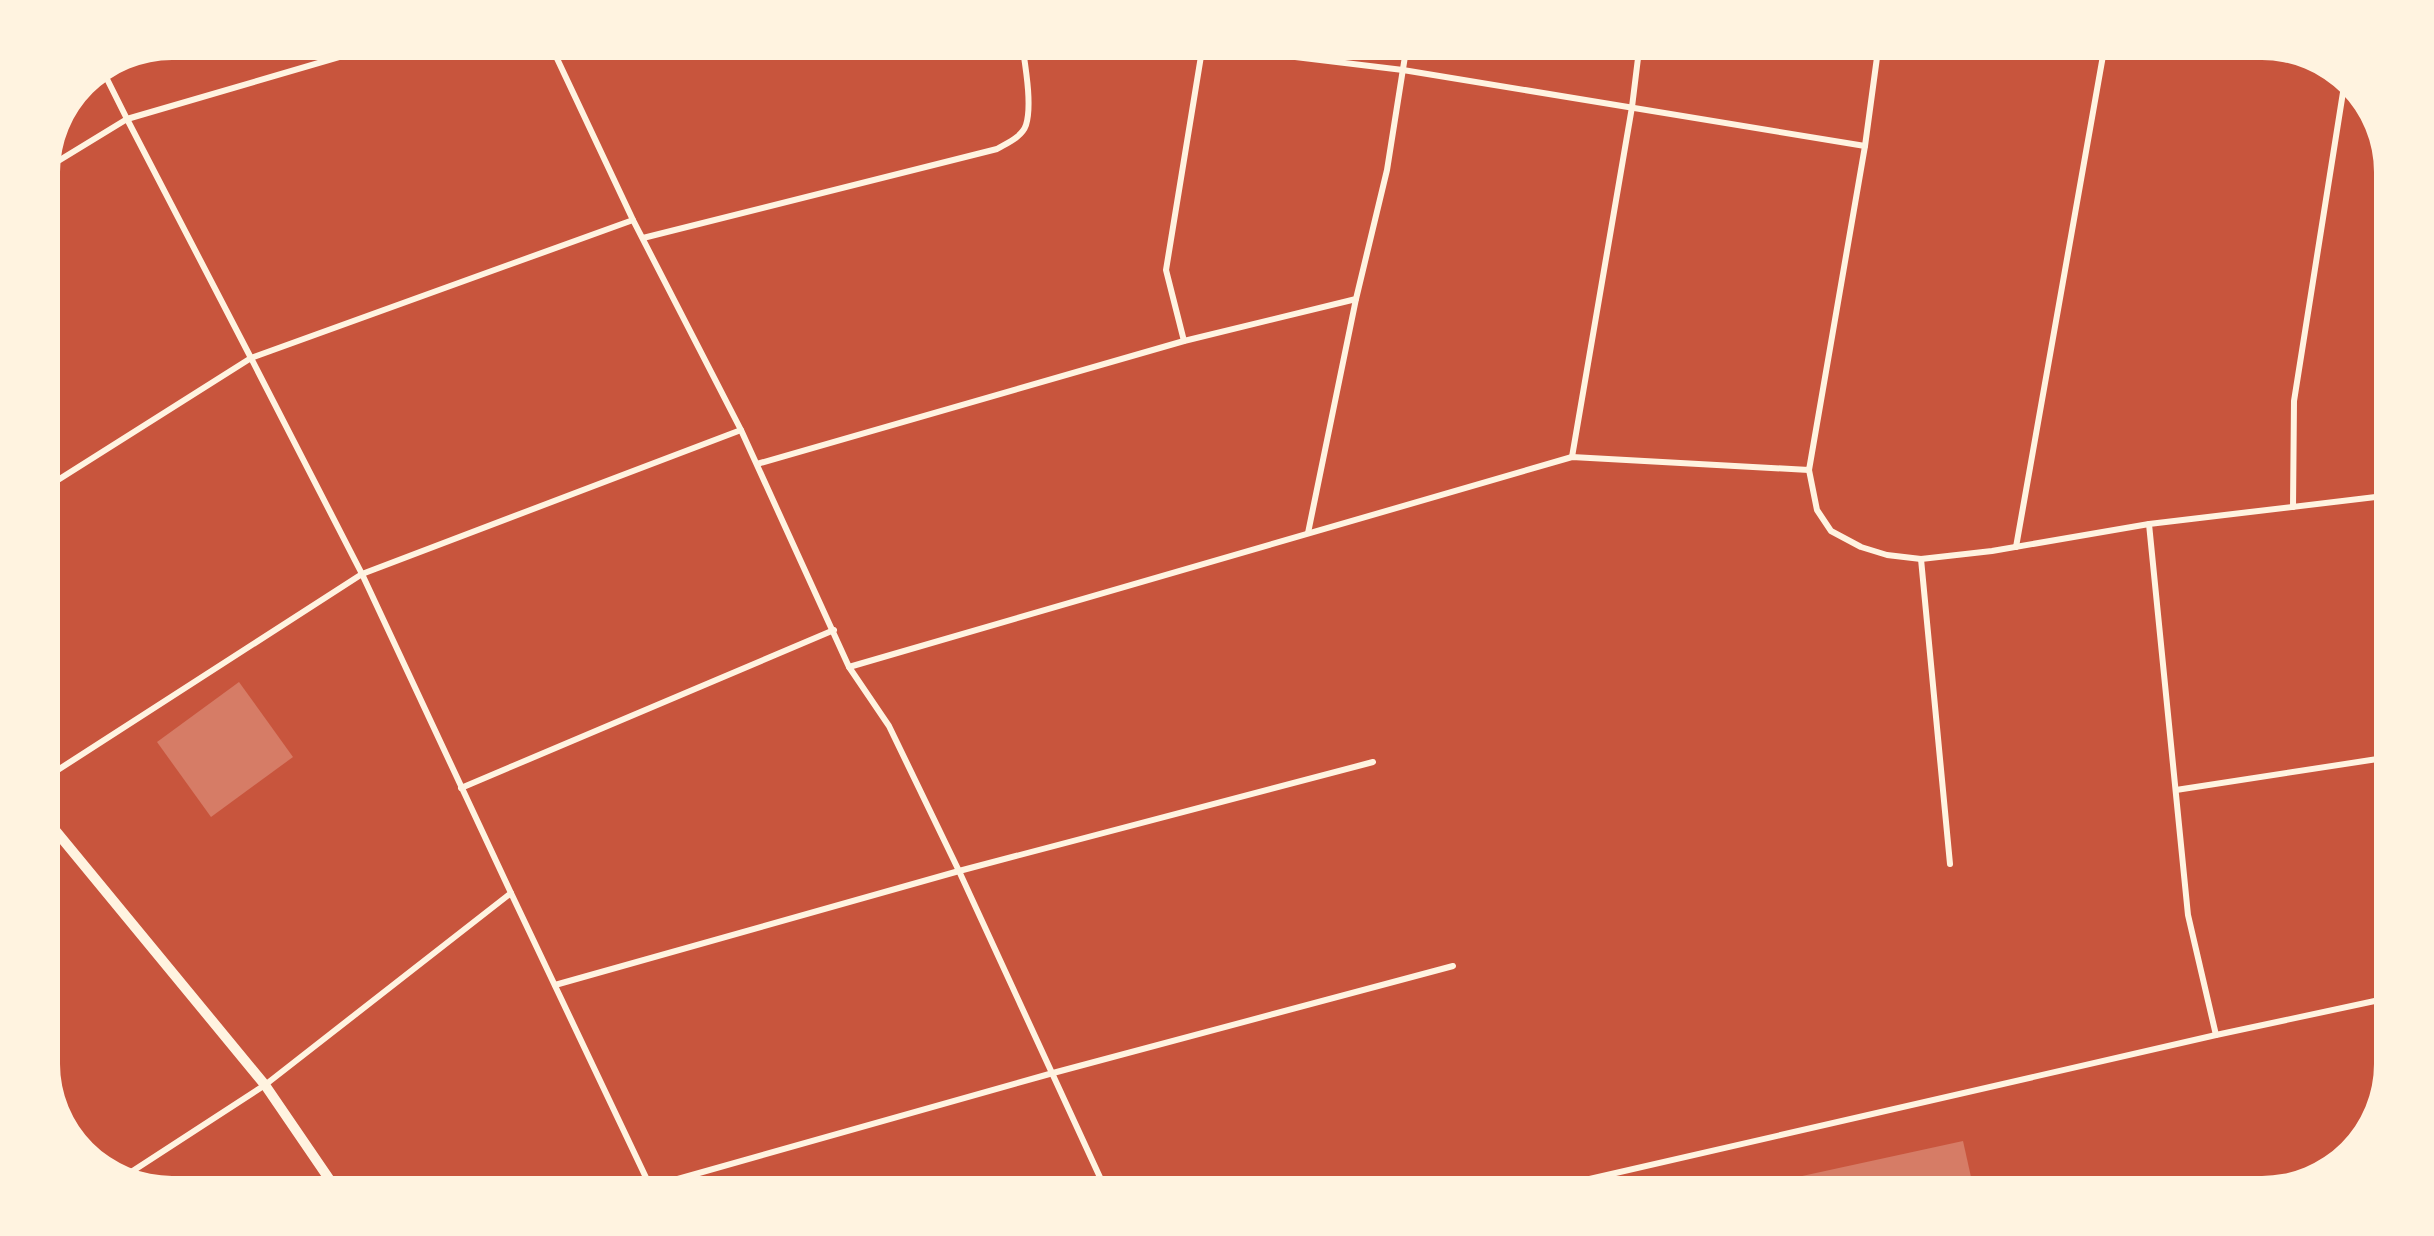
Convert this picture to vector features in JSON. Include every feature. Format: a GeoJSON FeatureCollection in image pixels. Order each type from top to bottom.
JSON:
{"type":"FeatureCollection","features":[{"type":"Feature","properties":{"kind":"street"},"geometry":{"type":"LineString","coordinates":[[61,159],[127,118],[328,60]]}},
{"type":"Feature","properties":{"kind":"street"},"geometry":{"type":"LineString","coordinates":[[558,60],[633,220],[741,430],[849,667],[889,726],[959,871],[1099,1176]]}},
{"type":"Feature","properties":{"kind":"street"},"geometry":{"type":"LineString","coordinates":[[643,238],[997,149],[1016,138],[1025,127],[1028,111],[1024,60]]}},
{"type":"Feature","properties":{"kind":"street"},"geometry":{"type":"LineString","coordinates":[[1184,341],[1166,270],[1200,60]]}},
{"type":"Feature","properties":{"kind":"street"},"geometry":{"type":"LineString","coordinates":[[1320,60],[1403,70],[1865,146]]}},
{"type":"Feature","properties":{"kind":"street"},"geometry":{"type":"LineString","coordinates":[[1308,533],[1356,299],[1387,170],[1404,60]]}},
{"type":"Feature","properties":{"kind":"street"},"geometry":{"type":"LineString","coordinates":[[1572,457],[1632,107],[1638,60]]}},
{"type":"Feature","properties":{"kind":"street"},"geometry":{"type":"LineString","coordinates":[[1877,60],[1865,146],[1809,470],[1817,510],[1831,531],[1878,553],[1921,559],[2149,524],[2374,497]]}},
{"type":"Feature","properties":{"kind":"street"},"geometry":{"type":"LineString","coordinates":[[2016,546],[2102,60]]}},
{"type":"Feature","properties":{"kind":"street"},"geometry":{"type":"LineString","coordinates":[[108,81],[362,574],[461,788],[647,1176]]}},
{"type":"Feature","properties":{"kind":"street"},"geometry":{"type":"LineString","coordinates":[[2293,507],[2294,401],[2343,95]]}},
{"type":"Feature","properties":{"kind":"street"},"geometry":{"type":"LineString","coordinates":[[60,479],[251,358],[633,220]]}},
{"type":"Feature","properties":{"kind":"street"},"geometry":{"type":"LineString","coordinates":[[757,464],[1184,341],[1356,299]]}},
{"type":"Feature","properties":{"kind":"street"},"geometry":{"type":"LineString","coordinates":[[60,769],[362,574],[741,430]]}},
{"type":"Feature","properties":{"kind":"street"},"geometry":{"type":"LineString","coordinates":[[849,667],[1572,457],[1809,470]]}},
{"type":"Feature","properties":{"kind":"street"},"geometry":{"type":"LineString","coordinates":[[2149,524],[2188,915],[2216,1035]]}},
{"type":"Feature","properties":{"kind":"street"},"geometry":{"type":"LineString","coordinates":[[1921,559],[1950,864]]}},
{"type":"Feature","properties":{"kind":"street"},"geometry":{"type":"LineString","coordinates":[[461,788],[834,630]]}},
{"type":"Feature","properties":{"kind":"street"},"geometry":{"type":"LineString","coordinates":[[2176,790],[2374,760]]}},
{"type":"Feature","properties":{"kind":"street"},"geometry":{"type":"LineString","coordinates":[[555,985],[959,871],[1373,762]]}},
{"type":"Feature","properties":{"kind":"street"},"geometry":{"type":"LineString","coordinates":[[60,836],[265,1085],[327,1176]]}},
{"type":"Feature","properties":{"kind":"street"},"geometry":{"type":"LineString","coordinates":[[135,1170],[265,1085],[511,893]]}},
{"type":"Feature","properties":{"kind":"street"},"geometry":{"type":"LineString","coordinates":[[687,1176],[1053,1073],[1453,966]]}},
{"type":"Feature","properties":{"kind":"street"},"geometry":{"type":"LineString","coordinates":[[1603,1176],[2216,1035],[2374,1001]]}},
{"type":"Feature","properties":{"kind":"building"},"geometry":{"type":"Polygon","coordinates":[[[239,682],[293,757],[211,817],[157,742],[239,682]]]}},
{"type":"Feature","properties":{"kind":"building"},"geometry":{"type":"Polygon","coordinates":[[[1963,1141],[1971,1176],[1802,1176],[1963,1141]]]}}]}
